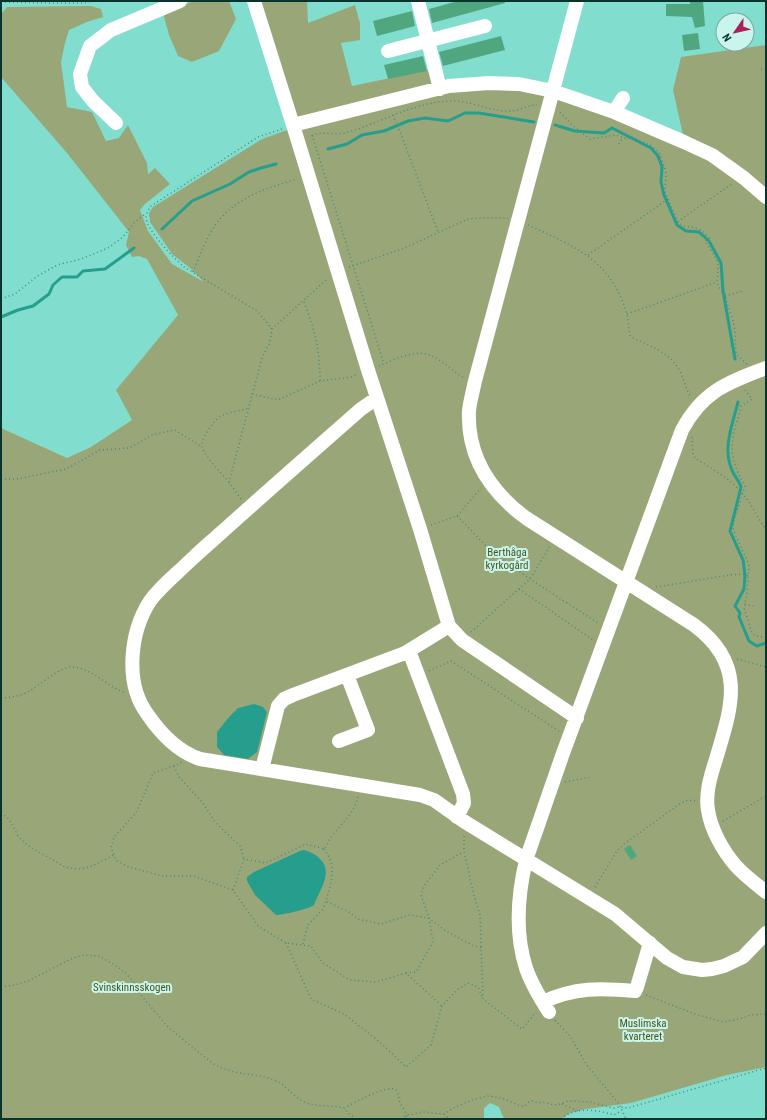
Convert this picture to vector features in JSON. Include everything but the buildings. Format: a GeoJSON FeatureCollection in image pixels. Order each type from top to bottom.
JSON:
{"type":"FeatureCollection","features":[{"type":"Feature","properties":{"kind":"lane"},"geometry":{"type":"LineString","coordinates":[[116,123],[93,101],[82,87],[80,74],[90,46],[111,30],[180,1]]}},
{"type":"Feature","properties":{"kind":"lane"},"geometry":{"type":"LineString","coordinates":[[254,1],[368,370],[420,529],[449,626],[462,640],[577,718]]}},
{"type":"Feature","properties":{"kind":"lane"},"geometry":{"type":"LineString","coordinates":[[418,1],[440,89]]}},
{"type":"Feature","properties":{"kind":"lane"},"geometry":{"type":"LineString","coordinates":[[577,1],[474,386],[470,411],[471,434],[478,460],[488,480],[502,498],[512,507],[556,538],[698,628],[711,639],[720,652],[729,674],[732,689],[731,701],[729,713],[711,775],[707,804],[712,826],[723,847],[736,866],[766,892]]}},
{"type":"Feature","properties":{"kind":"lane"},"geometry":{"type":"LineString","coordinates":[[388,52],[485,26]]}},
{"type":"Feature","properties":{"kind":"lane"},"geometry":{"type":"LineString","coordinates":[[293,125],[449,86],[489,83],[519,84],[553,91],[614,112],[684,142],[712,156],[743,177],[766,197]]}},
{"type":"Feature","properties":{"kind":"lane"},"geometry":{"type":"LineString","coordinates":[[614,112],[623,98]]}},
{"type":"Feature","properties":{"kind":"lane"},"geometry":{"type":"LineString","coordinates":[[650,942],[635,990],[593,988],[563,994],[546,1007],[526,967],[520,936],[520,898],[526,860],[679,436],[687,420],[698,406],[711,394],[729,383],[766,368]]}},
{"type":"Feature","properties":{"kind":"lane"},"geometry":{"type":"LineString","coordinates":[[377,398],[361,409],[248,508],[158,590],[147,606],[138,627],[134,649],[133,672],[137,695],[142,708],[169,740],[194,757],[200,759],[420,795],[434,800],[526,860],[622,918],[667,958],[683,966],[692,969],[708,969],[724,966],[743,956],[766,933]]}},
{"type":"Feature","properties":{"kind":"lane"},"geometry":{"type":"LineString","coordinates":[[262,769],[275,714],[280,703],[288,697],[409,652],[449,626]]}},
{"type":"Feature","properties":{"kind":"lane"},"geometry":{"type":"LineString","coordinates":[[409,652],[463,794],[464,804],[461,819]]}},
{"type":"Feature","properties":{"kind":"lane"},"geometry":{"type":"LineString","coordinates":[[340,741],[368,730],[346,675]]}},
{"type":"Feature","properties":{"kind":"path"},"geometry":{"type":"LineString","coordinates":[[1,2],[83,3],[92,1]]}},
{"type":"Feature","properties":{"kind":"path"},"geometry":{"type":"LineString","coordinates":[[761,69],[766,69]]}},
{"type":"Feature","properties":{"kind":"path"},"geometry":{"type":"LineString","coordinates":[[312,136],[320,133],[344,133],[411,109],[448,101],[468,102],[508,111],[519,110],[534,105],[549,108],[563,114],[572,125],[590,139],[614,135],[623,137],[627,140],[631,137],[649,144],[659,152],[666,172],[665,189],[678,222],[681,225],[698,228],[709,238],[705,241],[717,262],[718,288],[725,296],[735,330],[736,354],[747,363]]}},
{"type":"Feature","properties":{"kind":"path"},"geometry":{"type":"LineString","coordinates":[[393,115],[396,123]]}},
{"type":"Feature","properties":{"kind":"path"},"geometry":{"type":"LineString","coordinates":[[308,121],[384,364]]}},
{"type":"Feature","properties":{"kind":"path"},"geometry":{"type":"LineString","coordinates":[[1,299],[15,294],[36,277],[57,265],[81,259],[108,248],[123,237],[134,223],[146,213],[151,206],[258,138],[293,125]]}},
{"type":"Feature","properties":{"kind":"path"},"geometry":{"type":"LineString","coordinates":[[400,129],[438,232]]}},
{"type":"Feature","properties":{"kind":"path"},"geometry":{"type":"LineString","coordinates":[[619,144],[623,137]]}},
{"type":"Feature","properties":{"kind":"path"},"geometry":{"type":"LineString","coordinates":[[193,272],[213,227],[231,208],[260,191],[308,176]]}},
{"type":"Feature","properties":{"kind":"path"},"geometry":{"type":"LineString","coordinates":[[678,222],[743,177]]}},
{"type":"Feature","properties":{"kind":"path"},"geometry":{"type":"LineString","coordinates":[[588,256],[668,199]]}},
{"type":"Feature","properties":{"kind":"path"},"geometry":{"type":"LineString","coordinates":[[146,213],[147,224],[170,254],[184,267],[257,312],[272,329]]}},
{"type":"Feature","properties":{"kind":"path"},"geometry":{"type":"LineString","coordinates":[[229,482],[262,358],[270,342],[272,329],[337,270],[402,249],[468,219],[501,218],[518,221],[573,245],[599,264],[612,280],[623,301],[627,314],[629,334],[631,337],[662,351],[668,356],[680,372],[688,393],[698,406]]}},
{"type":"Feature","properties":{"kind":"path"},"geometry":{"type":"LineString","coordinates":[[627,314],[717,282]]}},
{"type":"Feature","properties":{"kind":"path"},"geometry":{"type":"LineString","coordinates":[[725,296],[743,290]]}},
{"type":"Feature","properties":{"kind":"path"},"geometry":{"type":"LineString","coordinates":[[303,301],[313,326],[317,342],[320,361],[320,381]]}},
{"type":"Feature","properties":{"kind":"path"},"geometry":{"type":"LineString","coordinates":[[252,394],[278,400],[320,381],[351,376],[412,354],[429,354],[474,386]]}},
{"type":"Feature","properties":{"kind":"path"},"geometry":{"type":"LineString","coordinates":[[752,399],[741,406],[734,432],[732,446],[733,461],[745,486],[733,528],[749,565],[744,611],[751,632],[755,636],[766,637]]}},
{"type":"Feature","properties":{"kind":"path"},"geometry":{"type":"LineString","coordinates":[[202,447],[204,438],[220,417],[249,408]]}},
{"type":"Feature","properties":{"kind":"path"},"geometry":{"type":"LineString","coordinates":[[687,420],[693,440],[693,453],[695,458],[737,488],[753,508],[757,518],[766,529]]}},
{"type":"Feature","properties":{"kind":"path"},"geometry":{"type":"LineString","coordinates":[[1,479],[17,480],[66,469],[100,450],[129,448],[152,435],[174,430],[202,447],[248,508]]}},
{"type":"Feature","properties":{"kind":"path"},"geometry":{"type":"LineString","coordinates":[[420,529],[456,516],[488,480]]}},
{"type":"Feature","properties":{"kind":"path"},"geometry":{"type":"LineString","coordinates":[[456,516],[490,550],[530,579],[610,630]]}},
{"type":"Feature","properties":{"kind":"path"},"geometry":{"type":"LineString","coordinates":[[462,640],[530,579],[556,538]]}},
{"type":"Feature","properties":{"kind":"path"},"geometry":{"type":"LineString","coordinates":[[639,590],[730,575],[742,574],[749,576]]}},
{"type":"Feature","properties":{"kind":"path"},"geometry":{"type":"LineString","coordinates":[[519,589],[604,646]]}},
{"type":"Feature","properties":{"kind":"path"},"geometry":{"type":"LineString","coordinates":[[745,604],[756,607]]}},
{"type":"Feature","properties":{"kind":"path"},"geometry":{"type":"LineString","coordinates":[[720,652],[738,660],[766,666]]}},
{"type":"Feature","properties":{"kind":"path"},"geometry":{"type":"LineString","coordinates":[[418,675],[451,662],[570,738]]}},
{"type":"Feature","properties":{"kind":"path"},"geometry":{"type":"LineString","coordinates":[[1,698],[12,698],[28,692],[49,677],[70,667],[82,669],[115,689],[137,695]]}},
{"type":"Feature","properties":{"kind":"path"},"geometry":{"type":"LineString","coordinates":[[186,751],[179,764],[153,773],[136,813],[114,837],[111,848],[116,860],[126,866],[162,876],[194,876],[233,890],[258,926],[286,942],[311,946],[323,963],[350,980],[376,982],[406,973],[416,972],[433,942],[429,918],[421,895],[424,886],[440,865],[464,851]]}},
{"type":"Feature","properties":{"kind":"path"},"geometry":{"type":"LineString","coordinates":[[174,766],[179,777],[202,802],[218,826],[240,846],[244,859],[233,890]]}},
{"type":"Feature","properties":{"kind":"path"},"geometry":{"type":"LineString","coordinates":[[553,784],[592,777]]}},
{"type":"Feature","properties":{"kind":"path"},"geometry":{"type":"LineString","coordinates":[[324,849],[332,836],[348,817],[357,800],[359,785]]}},
{"type":"Feature","properties":{"kind":"path"},"geometry":{"type":"LineString","coordinates":[[712,826],[766,796]]}},
{"type":"Feature","properties":{"kind":"path"},"geometry":{"type":"LineString","coordinates":[[589,897],[617,851],[624,844],[685,801],[692,800],[707,804]]}},
{"type":"Feature","properties":{"kind":"path"},"geometry":{"type":"LineString","coordinates":[[1,813],[9,819],[18,836],[27,845],[65,867],[78,869],[90,867],[114,855]]}},
{"type":"Feature","properties":{"kind":"path"},"geometry":{"type":"LineString","coordinates":[[461,819],[464,851],[474,896],[480,915],[483,999]]}},
{"type":"Feature","properties":{"kind":"path"},"geometry":{"type":"LineString","coordinates":[[244,859],[266,863],[306,844],[324,849],[329,855],[333,868],[332,880],[326,902],[323,909],[308,925],[303,945]]}},
{"type":"Feature","properties":{"kind":"path"},"geometry":{"type":"LineString","coordinates":[[326,902],[348,912],[358,919],[381,924],[409,915],[429,918],[446,931],[472,945],[481,948]]}},
{"type":"Feature","properties":{"kind":"path"},"geometry":{"type":"LineString","coordinates":[[286,942],[312,999],[344,1014],[381,1043],[406,1067],[431,1044],[442,1006],[457,990],[468,983],[478,987],[483,999],[522,1029],[546,1007],[570,1036],[586,1064],[619,1104],[619,1107],[626,1119]]}},
{"type":"Feature","properties":{"kind":"path"},"geometry":{"type":"LineString","coordinates":[[1,987],[14,986],[28,981],[73,958],[99,956],[126,973],[134,983],[139,993],[169,1028],[220,1068],[235,1073],[278,1081],[296,1096],[307,1102],[344,1108],[385,1089],[393,1088],[398,1094],[408,1119]]}},
{"type":"Feature","properties":{"kind":"path"},"geometry":{"type":"LineString","coordinates":[[406,973],[442,1006]]}},
{"type":"Feature","properties":{"kind":"path"},"geometry":{"type":"LineString","coordinates":[[635,990],[695,1014],[723,1022],[751,1015],[766,1014]]}},
{"type":"Feature","properties":{"kind":"path"},"geometry":{"type":"LineString","coordinates":[[401,1119],[407,1115],[424,1112],[444,1114],[455,1107],[472,1100],[488,1096],[502,1098],[520,1106],[525,1106],[529,1102],[533,1101],[554,1105],[568,1101],[591,1102],[613,1108],[628,1108],[766,1068]]}},
{"type":"Feature","properties":{"kind":"path"},"geometry":{"type":"LineString","coordinates":[[561,1104],[578,1111]]}},
{"type":"Feature","properties":{"kind":"path"},"geometry":{"type":"LineString","coordinates":[[344,1108],[356,1119]]}},
{"type":"Feature","properties":{"kind":"path"},"geometry":{"type":"LineString","coordinates":[[561,1119],[573,1112],[578,1111],[599,1111],[614,1115],[621,1111]]}},
{"type":"Feature","properties":{"kind":"path"},"geometry":{"type":"LineString","coordinates":[[444,1114],[449,1119]]}},
{"type":"Feature","properties":{"kind":"green space"},"geometry":{"type":"Polygon","coordinates":[[[194,1],[229,1],[236,19],[219,51],[192,62],[178,56],[169,35],[163,13],[194,1]]]}},
{"type":"Feature","properties":{"kind":"green space"},"geometry":{"type":"Polygon","coordinates":[[[259,1],[307,1],[308,23],[355,5],[360,23],[360,40],[341,43],[352,86],[429,70],[433,87],[298,119],[259,1]]]}},
{"type":"Feature","properties":{"kind":"green space","name":"Berthåga kyrkogård"},"geometry":{"type":"Polygon","coordinates":[[[91,6],[101,9],[103,17],[69,30],[65,43],[61,62],[67,107],[92,112],[106,141],[119,138],[128,125],[147,163],[148,174],[155,168],[170,184],[145,204],[140,210],[148,231],[172,264],[204,282],[190,268],[172,254],[150,222],[149,213],[153,207],[262,139],[287,130],[450,91],[488,87],[530,90],[635,126],[718,165],[766,205],[766,1067],[727,1075],[631,1103],[586,1109],[570,1113],[561,1119],[504,1119],[499,1107],[490,1103],[484,1108],[484,1119],[1,1119],[1,428],[67,458],[91,447],[132,420],[116,390],[178,315],[147,259],[139,256],[132,257],[126,245],[129,232],[67,153],[1,77],[1,14],[7,7],[91,6]]]}},
{"type":"Feature","properties":{"kind":"green space"},"geometry":{"type":"Polygon","coordinates":[[[766,45],[766,191],[683,135],[673,90],[681,57],[716,52],[755,52],[755,47],[766,45]]]}},
{"type":"Feature","properties":{"kind":"shaded area"},"geometry":{"type":"Polygon","coordinates":[[[254,704],[263,707],[267,712],[257,752],[248,759],[224,755],[217,747],[217,732],[238,708],[254,704]]]}},
{"type":"Feature","properties":{"kind":"shaded area"},"geometry":{"type":"Polygon","coordinates":[[[304,850],[317,856],[324,864],[326,876],[322,888],[314,905],[295,912],[276,915],[255,895],[247,881],[247,877],[254,872],[304,850]]]}},
{"type":"Feature","properties":{"kind":"waterway"},"geometry":{"type":"LineString","coordinates":[[328,149],[347,144],[362,135],[384,131],[408,121],[425,118],[448,121],[465,113],[479,113],[534,122]]}},
{"type":"Feature","properties":{"kind":"waterway"},"geometry":{"type":"LineString","coordinates":[[555,125],[575,131],[604,133],[612,128],[651,148],[658,156],[662,167],[661,182],[664,195],[677,225],[686,231],[699,232],[709,241],[721,263],[723,291],[735,359]]}},
{"type":"Feature","properties":{"kind":"waterway"},"geometry":{"type":"LineString","coordinates":[[162,229],[192,201],[230,184],[249,172],[276,164]]}},
{"type":"Feature","properties":{"kind":"waterway"},"geometry":{"type":"LineString","coordinates":[[1,317],[33,306],[49,294],[53,285],[62,277],[77,277],[83,271],[105,269],[134,248]]}},
{"type":"Feature","properties":{"kind":"waterway"},"geometry":{"type":"LineString","coordinates":[[738,402],[729,436],[728,453],[732,470],[741,487],[730,531],[743,560],[745,575],[744,589],[735,606],[740,613],[739,617],[749,641],[757,646],[766,643]]}},
{"type":"Feature","properties":{"kind":"park label","name":"Svinskinnsskogen"},"geometry":{"type":"Point","coordinates":[132,987]}},
{"type":"Feature","properties":{"kind":"park label","name":"Muslimska kvarteret"},"geometry":{"type":"Point","coordinates":[643,1029]}}]}
